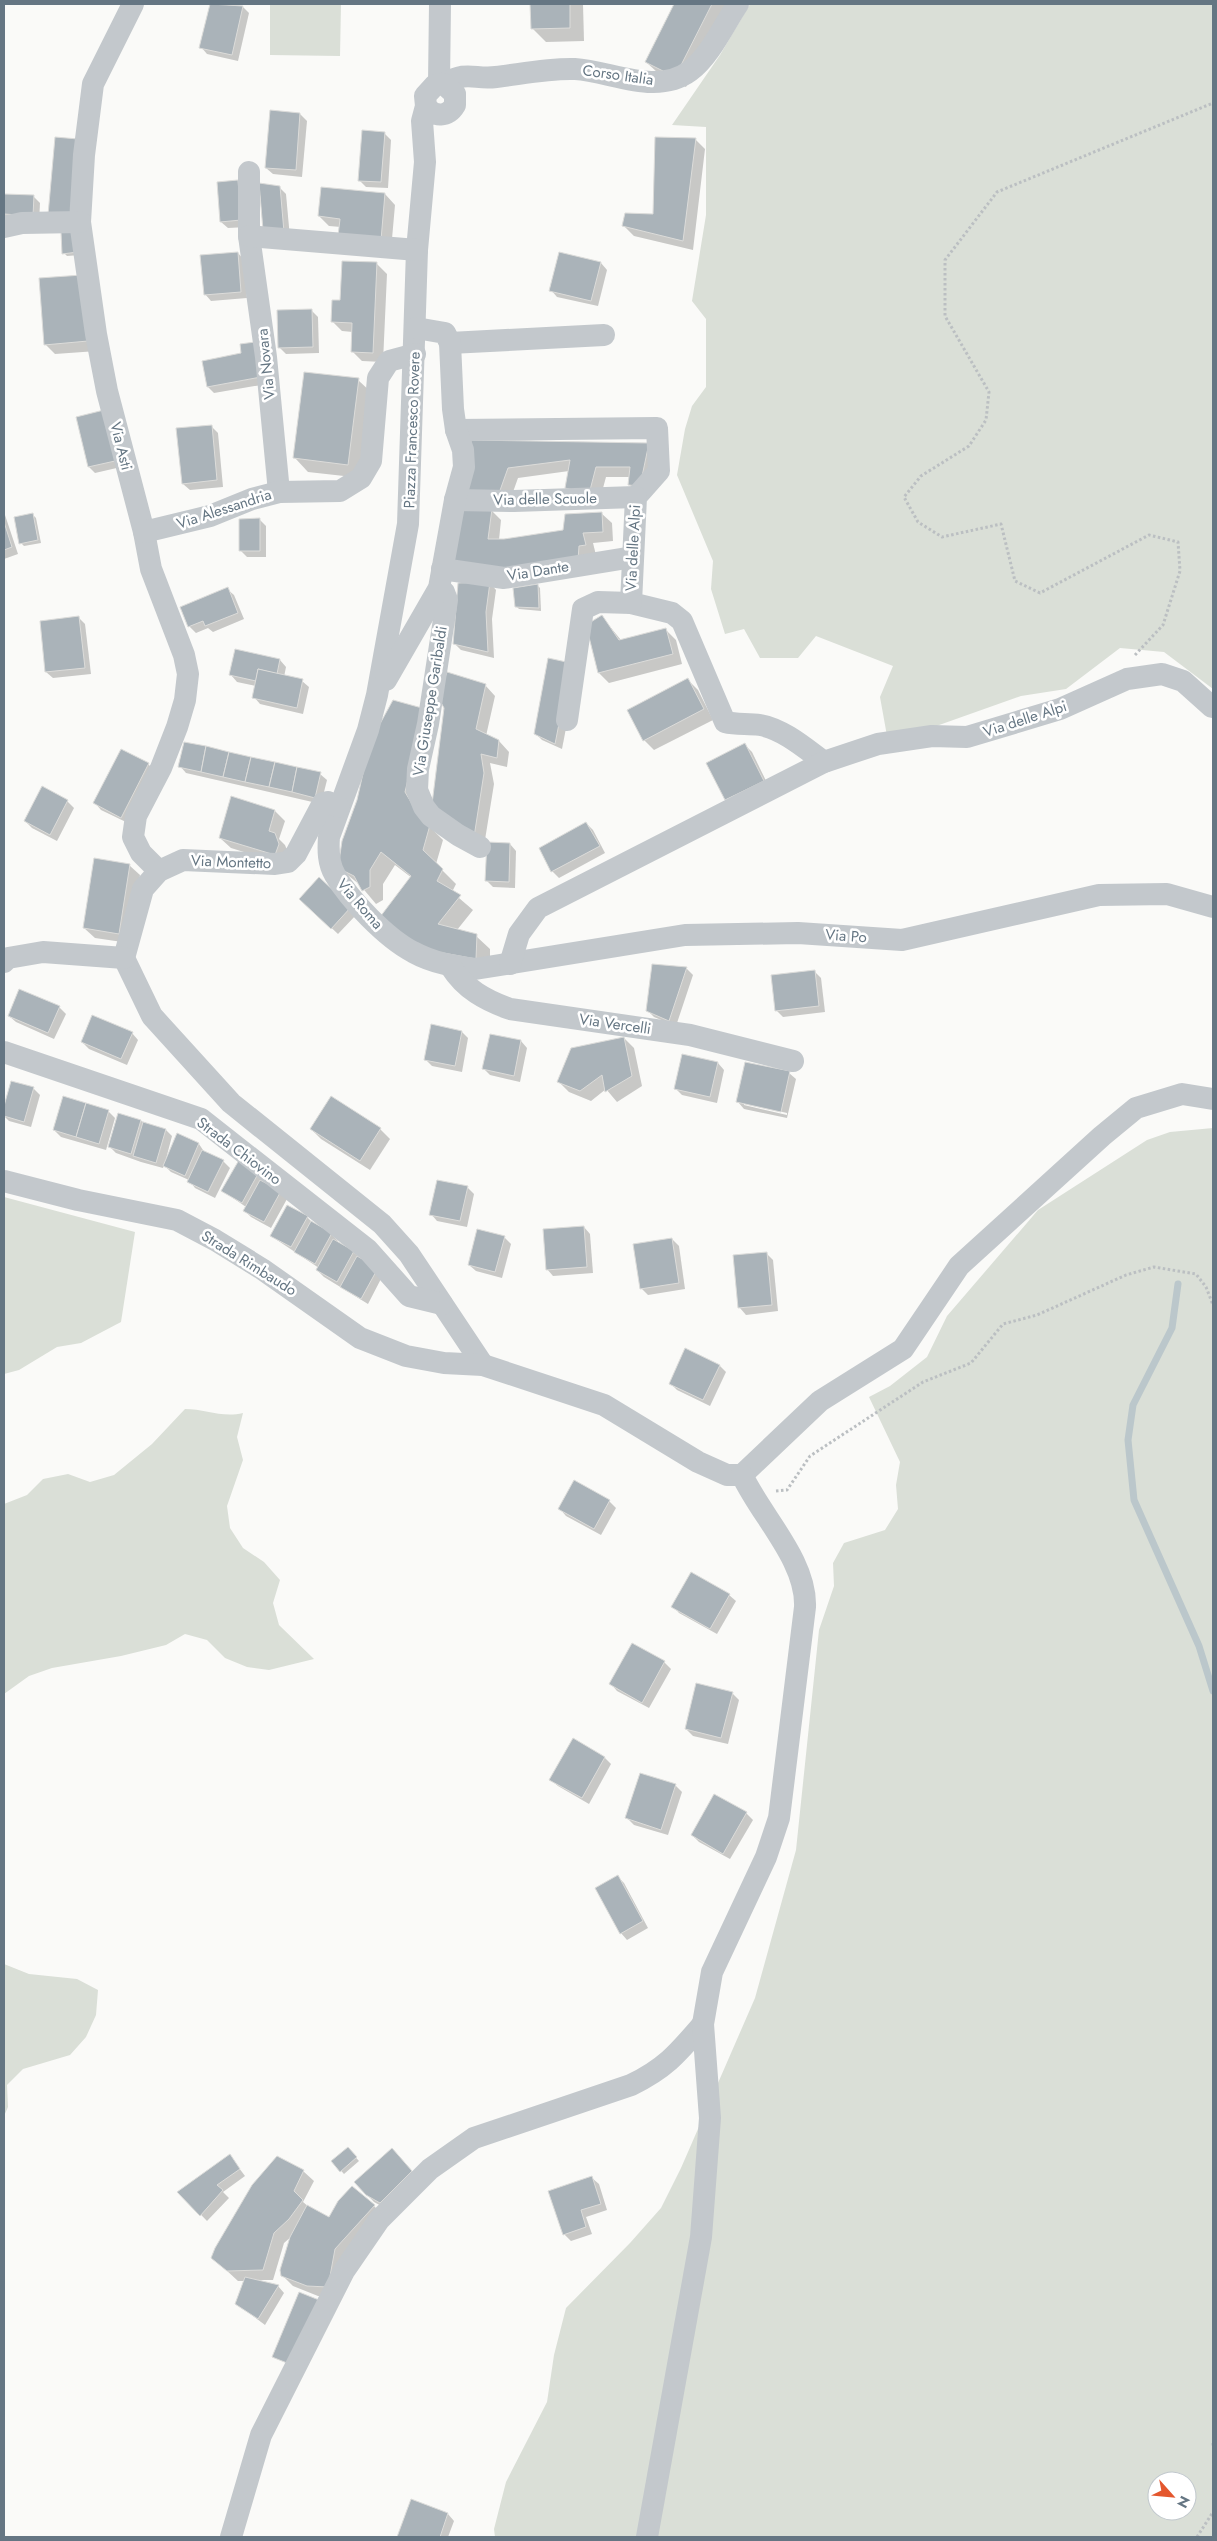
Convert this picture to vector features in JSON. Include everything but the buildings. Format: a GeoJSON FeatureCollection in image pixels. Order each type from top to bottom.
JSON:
{"type":"FeatureCollection","features":[{"type":"Feature","properties":{"kind":"street","name":"Via Asti"},"geometry":{"type":"LineString","coordinates":[[132,4],[93,84],[84,155],[80,222],[96,334],[107,391],[144,532],[151,569],[184,655],[188,674],[185,700],[177,727],[160,768],[136,816],[133,837],[141,853],[159,871]]}},
{"type":"Feature","properties":{"kind":"street"},"geometry":{"type":"LineString","coordinates":[[440,4],[447,95]]}},
{"type":"Feature","properties":{"kind":"street","name":"Corso Italia"},"geometry":{"type":"LineString","coordinates":[[447,95],[491,77],[575,69],[633,80],[666,82],[691,71],[738,4]]}},
{"type":"Feature","properties":{"kind":"street","name":"Piazza Francesco Rovere"},"geometry":{"type":"LineString","coordinates":[[377,695],[408,524],[416,328],[417,250],[425,162],[422,121],[427,91],[447,95],[425,162]]}},
{"type":"Feature","properties":{"kind":"street","name":"Via Novara"},"geometry":{"type":"LineString","coordinates":[[249,172],[249,236],[266,356],[279,492]]}},
{"type":"Feature","properties":{"kind":"street"},"geometry":{"type":"LineString","coordinates":[[4,227],[22,223],[80,222]]}},
{"type":"Feature","properties":{"kind":"street"},"geometry":{"type":"LineString","coordinates":[[249,236],[417,250]]}},
{"type":"Feature","properties":{"kind":"street"},"geometry":{"type":"LineString","coordinates":[[377,695],[440,579],[455,500],[464,466],[463,450],[456,430],[450,343],[446,333],[416,328]]}},
{"type":"Feature","properties":{"kind":"street"},"geometry":{"type":"LineString","coordinates":[[450,343],[604,335]]}},
{"type":"Feature","properties":{"kind":"street","name":"Via Alessandria"},"geometry":{"type":"LineString","coordinates":[[144,532],[210,516],[252,499],[279,492],[340,491],[361,478],[371,462],[378,378],[389,362],[415,354]]}},
{"type":"Feature","properties":{"kind":"street","name":"Via delle Alpi"},"geometry":{"type":"LineString","coordinates":[[456,430],[657,428],[659,472],[636,497],[630,603],[672,613],[682,621],[725,722],[738,725],[760,725],[768,728],[785,735],[824,762]]}},
{"type":"Feature","properties":{"kind":"street","name":"Via delle Scuole"},"geometry":{"type":"LineString","coordinates":[[455,500],[514,501],[636,497]]}},
{"type":"Feature","properties":{"kind":"street","name":"Via Dante"},"geometry":{"type":"LineString","coordinates":[[440,579],[504,578],[633,557]]}},
{"type":"Feature","properties":{"kind":"street","name":"Via Giuseppe Garibaldi"},"geometry":{"type":"LineString","coordinates":[[440,579],[447,600],[428,724],[418,769],[417,790],[424,807],[431,816],[458,835],[480,847]]}},
{"type":"Feature","properties":{"kind":"street"},"geometry":{"type":"LineString","coordinates":[[567,720],[583,609],[598,602],[630,603]]}},
{"type":"Feature","properties":{"kind":"street","name":"Via delle Alpi"},"geometry":{"type":"LineString","coordinates":[[510,964],[519,934],[538,908],[824,762],[878,744],[932,736],[967,737],[1060,709],[1128,679],[1162,674],[1183,681],[1212,707]]}},
{"type":"Feature","properties":{"kind":"street","name":"Via Roma"},"geometry":{"type":"LineString","coordinates":[[377,695],[368,730],[329,838],[328,855],[334,874],[386,933],[414,952],[451,967],[475,969]]}},
{"type":"Feature","properties":{"kind":"street","name":"Via Montetto"},"geometry":{"type":"LineString","coordinates":[[124,958],[143,889],[159,871],[182,860],[275,864],[288,862],[296,854],[323,803],[328,802],[339,806]]}},
{"type":"Feature","properties":{"kind":"street","name":"Via Po"},"geometry":{"type":"LineString","coordinates":[[475,969],[558,954],[685,935],[798,933],[902,940],[1099,895],[1167,894],[1213,907]]}},
{"type":"Feature","properties":{"kind":"street"},"geometry":{"type":"LineString","coordinates":[[4,962],[8,958],[43,952],[124,958]]}},
{"type":"Feature","properties":{"kind":"street","name":"Strada Chiovino"},"geometry":{"type":"LineString","coordinates":[[124,958],[152,1016],[231,1103],[382,1224],[409,1254],[483,1365]]}},
{"type":"Feature","properties":{"kind":"street","name":"Via Vercelli"},"geometry":{"type":"LineString","coordinates":[[451,967],[460,981],[486,1000],[510,1009],[690,1035],[793,1061]]}},
{"type":"Feature","properties":{"kind":"street","name":"Strada Chiovino"},"geometry":{"type":"LineString","coordinates":[[4,1052],[201,1119],[368,1250],[409,1296],[442,1304]]}},
{"type":"Feature","properties":{"kind":"street"},"geometry":{"type":"LineString","coordinates":[[647,2537],[701,2237],[710,2118],[703,2024],[712,1972],[766,1857],[779,1818],[806,1607],[806,1593],[794,1562],[747,1485],[820,1401],[902,1349],[959,1266],[1102,1136],[1136,1108],[1182,1094],[1213,1099]]}},
{"type":"Feature","properties":{"kind":"street","name":"Strada Rimbaudo"},"geometry":{"type":"LineString","coordinates":[[4,1181],[78,1200],[177,1220],[215,1240],[262,1269],[360,1338],[406,1356],[444,1363],[483,1365],[604,1405],[698,1462],[747,1485]]}},
{"type":"Feature","properties":{"kind":"street"},"geometry":{"type":"LineString","coordinates":[[231,2537],[261,2435],[344,2271],[379,2220],[430,2169],[474,2138],[631,2085],[656,2073],[677,2056],[703,2024]]}},
{"type":"Feature","properties":{"kind":"path"},"geometry":{"type":"LineString","coordinates":[[1134,657],[1163,625],[1180,571],[1178,542],[1149,535],[1040,593],[1015,581],[1001,524],[942,537],[918,522],[904,497],[921,476],[969,446],[986,420],[989,392],[944,316],[945,260],[997,192],[1213,102]]}},
{"type":"Feature","properties":{"kind":"path"},"geometry":{"type":"LineString","coordinates":[[747,1485],[787,1490],[810,1456],[923,1382],[971,1363],[1003,1324],[1038,1315],[1126,1275],[1154,1268],[1196,1274],[1206,1287],[1213,1305]]}},
{"type":"Feature","properties":{"kind":"path"},"geometry":{"type":"LineString","coordinates":[[1196,2537],[1213,2512]]}},
{"type":"Feature","properties":{"kind":"shaded area"},"geometry":{"type":"Polygon","coordinates":[[[270,4],[341,4],[340,56],[270,55],[270,4]]]}},
{"type":"Feature","properties":{"kind":"shaded area"},"geometry":{"type":"Polygon","coordinates":[[[750,4],[1213,4],[1213,689],[1164,652],[1120,648],[1066,689],[1021,696],[911,735],[887,736],[880,697],[893,666],[816,636],[798,658],[760,658],[744,629],[725,634],[711,589],[713,561],[677,475],[685,429],[692,406],[706,387],[706,319],[692,301],[706,215],[706,127],[672,125],[720,55],[750,4]]]}},
{"type":"Feature","properties":{"kind":"shaded area"},"geometry":{"type":"Polygon","coordinates":[[[1213,1128],[1213,2537],[495,2537],[494,2529],[506,2482],[547,2402],[554,2355],[566,2308],[630,2243],[661,2208],[681,2168],[755,1998],[796,1850],[819,1630],[834,1586],[833,1563],[844,1543],[885,1530],[898,1509],[896,1485],[900,1462],[869,1397],[890,1386],[927,1357],[947,1316],[1038,1210],[1147,1140],[1170,1132],[1213,1128]]]}},
{"type":"Feature","properties":{"kind":"shaded area"},"geometry":{"type":"Polygon","coordinates":[[[4,1197],[135,1232],[121,1322],[81,1343],[57,1347],[19,1370],[4,1374],[4,1197]]]}},
{"type":"Feature","properties":{"kind":"shaded area"},"geometry":{"type":"Polygon","coordinates":[[[185,1409],[221,1414],[243,1413],[237,1437],[243,1460],[227,1506],[230,1528],[243,1548],[264,1562],[280,1580],[273,1603],[279,1625],[314,1659],[269,1670],[247,1667],[225,1658],[207,1640],[185,1634],[166,1645],[121,1656],[52,1668],[29,1676],[4,1694],[4,1504],[27,1495],[43,1479],[68,1474],[90,1482],[114,1475],[152,1444],[185,1409]]]}},
{"type":"Feature","properties":{"kind":"shaded area"},"geometry":{"type":"Polygon","coordinates":[[[4,1964],[29,1974],[77,1979],[98,1990],[96,2015],[86,2037],[70,2055],[23,2069],[7,2085],[8,2107],[4,2116],[4,1964]]]}},
{"type":"Feature","properties":{"kind":"waterway"},"geometry":{"type":"LineString","coordinates":[[1178,1284],[1172,1328],[1133,1405],[1128,1440],[1134,1500],[1199,1646],[1213,1691]]}}]}
